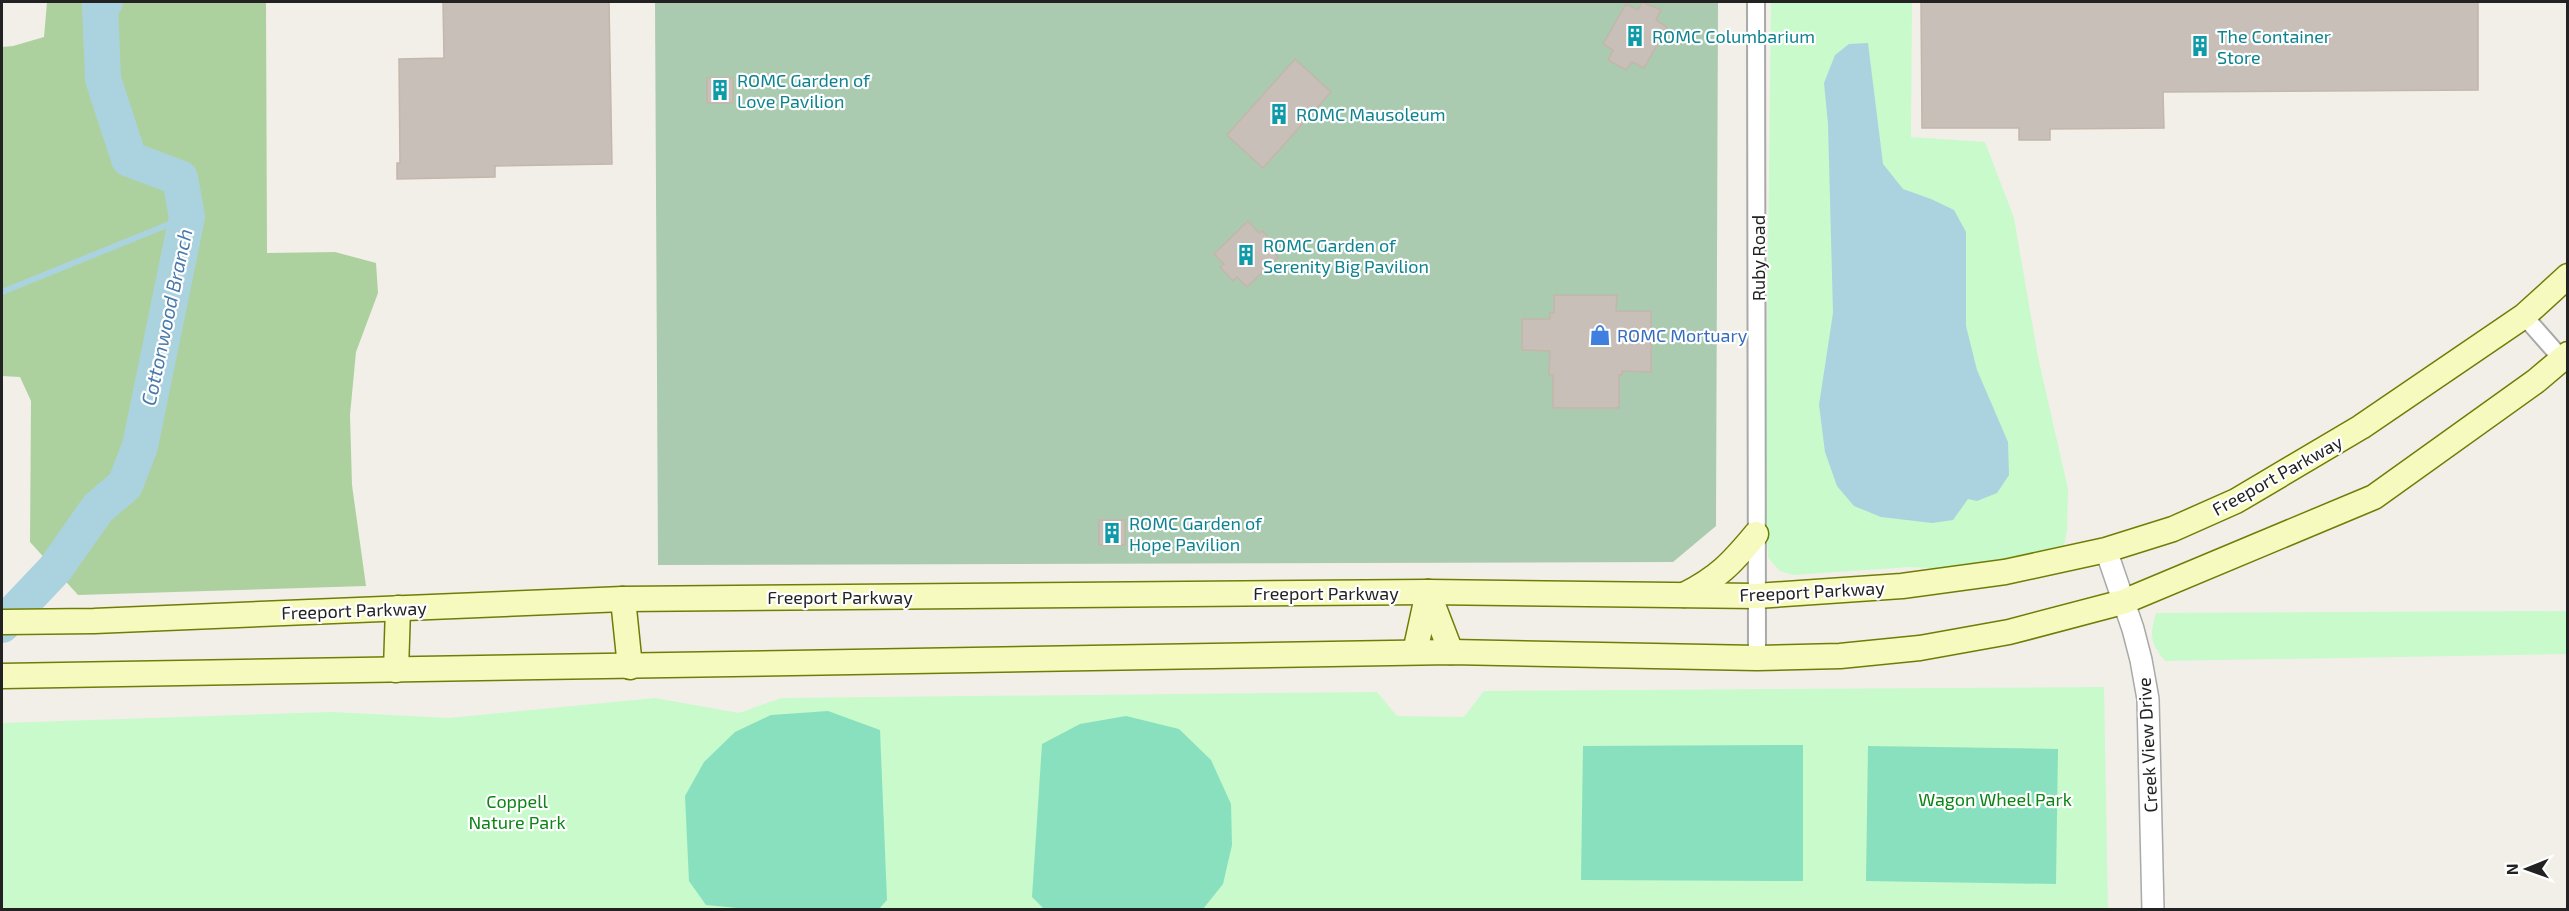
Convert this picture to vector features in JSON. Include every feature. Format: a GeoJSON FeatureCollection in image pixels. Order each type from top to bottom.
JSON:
{"type":"FeatureCollection","features":[{"type":"Feature","properties":{"kind":"main road","name":"Freeport Parkway"},"geometry":{"type":"LineString","coordinates":[[2,622],[94,621],[623,599],[1428,592],[1756,596],[1902,586],[2005,572],[2106,550],[2173,530],[2236,501],[2361,427],[2524,316],[2568,276]]}},
{"type":"Feature","properties":{"kind":"main road"},"geometry":{"type":"LineString","coordinates":[[2,676],[1415,652],[1757,658],[1840,656],[1920,648],[2010,632],[2123,602],[2374,497],[2536,381],[2565,356]]}},
{"type":"Feature","properties":{"kind":"main road"},"geometry":{"type":"LineString","coordinates":[[1683,596],[1717,576],[1756,534]]}},
{"type":"Feature","properties":{"kind":"main road"},"geometry":{"type":"LineString","coordinates":[[1428,592],[1451,652]]}},
{"type":"Feature","properties":{"kind":"main road"},"geometry":{"type":"LineString","coordinates":[[1415,652],[1428,592]]}},
{"type":"Feature","properties":{"kind":"main road"},"geometry":{"type":"LineString","coordinates":[[623,599],[630,667]]}},
{"type":"Feature","properties":{"kind":"main road"},"geometry":{"type":"LineString","coordinates":[[396,670],[399,608]]}},
{"type":"Feature","properties":{"kind":"street","name":"Ruby Road"},"geometry":{"type":"LineString","coordinates":[[1756,2],[1757,658]]}},
{"type":"Feature","properties":{"kind":"street"},"geometry":{"type":"LineString","coordinates":[[2524,316],[2565,356]]}},
{"type":"Feature","properties":{"kind":"street","name":"Creek View Drive"},"geometry":{"type":"LineString","coordinates":[[2106,550],[2142,660],[2148,699],[2153,909]]}},
{"type":"Feature","properties":{"kind":"green space"},"geometry":{"type":"Polygon","coordinates":[[[47,2],[266,2],[267,253],[335,252],[376,263],[378,293],[356,352],[350,415],[352,485],[366,586],[78,595],[30,542],[31,401],[20,377],[2,376],[2,47],[44,37],[47,2]]]}},
{"type":"Feature","properties":{"kind":"green space"},"geometry":{"type":"Polygon","coordinates":[[[655,2],[1718,2],[1716,526],[1673,562],[658,565],[655,2]]]}},
{"type":"Feature","properties":{"kind":"green space"},"geometry":{"type":"Polygon","coordinates":[[[1771,2],[1912,2],[1911,137],[1985,142],[2014,218],[2038,357],[2068,489],[2067,531],[2064,545],[2032,555],[1948,569],[1910,567],[1793,575],[1780,571],[1768,558],[1765,496],[1771,2]]]}},
{"type":"Feature","properties":{"kind":"green space"},"geometry":{"type":"Polygon","coordinates":[[[2567,611],[2567,654],[2165,661],[2156,649],[2152,638],[2156,613],[2567,611]]]}},
{"type":"Feature","properties":{"kind":"green space","name":"Wagon Wheel Park"},"geometry":{"type":"Polygon","coordinates":[[[2104,687],[2108,909],[2,909],[2,723],[332,712],[449,718],[655,698],[739,713],[781,698],[1377,692],[1397,716],[1464,717],[1484,691],[2104,687]]]}},
{"type":"Feature","properties":{"kind":"green space"},"geometry":{"type":"Polygon","coordinates":[[[828,711],[880,730],[887,900],[878,910],[759,910],[706,905],[689,881],[685,796],[704,762],[735,732],[771,715],[828,711]]]}},
{"type":"Feature","properties":{"kind":"green space"},"geometry":{"type":"Polygon","coordinates":[[[1126,716],[1179,729],[1211,760],[1231,804],[1232,845],[1223,884],[1203,909],[1044,909],[1032,897],[1042,744],[1080,724],[1126,716]]]}},
{"type":"Feature","properties":{"kind":"green space"},"geometry":{"type":"Polygon","coordinates":[[[1803,745],[1803,881],[1581,880],[1583,746],[1803,745]]]}},
{"type":"Feature","properties":{"kind":"green space"},"geometry":{"type":"Polygon","coordinates":[[[1868,746],[2058,749],[2056,884],[1866,881],[1868,746]]]}},
{"type":"Feature","properties":{"kind":"water"},"geometry":{"type":"Polygon","coordinates":[[[1868,43],[1883,164],[1903,189],[1954,210],[1966,232],[1966,326],[1977,370],[2008,442],[2009,475],[1997,493],[1977,501],[1968,499],[1953,520],[1932,523],[1881,517],[1854,506],[1837,486],[1825,452],[1819,405],[1833,313],[1828,124],[1824,83],[1835,55],[1849,44],[1868,43]]]}},
{"type":"Feature","properties":{"kind":"building"},"geometry":{"type":"Polygon","coordinates":[[[443,2],[609,2],[612,164],[495,166],[495,177],[397,179],[397,163],[400,163],[399,59],[444,58],[443,2]]]}},
{"type":"Feature","properties":{"kind":"building","name":"ROMC Columbarium"},"geometry":{"type":"Polygon","coordinates":[[[1642,2],[1661,10],[1656,20],[1667,27],[1644,68],[1632,62],[1626,70],[1608,60],[1613,50],[1603,44],[1626,4],[1638,10],[1642,2]]]}},
{"type":"Feature","properties":{"kind":"building","name":"The Container Store"},"geometry":{"type":"Polygon","coordinates":[[[1921,2],[2478,2],[2478,90],[2163,92],[2164,128],[2050,129],[2050,140],[2019,140],[2019,128],[1922,128],[1921,2]]]}},
{"type":"Feature","properties":{"kind":"building","name":"ROMC Mausoleum"},"geometry":{"type":"Polygon","coordinates":[[[1295,59],[1331,92],[1263,168],[1227,135],[1295,59]]]}},
{"type":"Feature","properties":{"kind":"building","name":"ROMC Garden of Love Pavilion"},"geometry":{"type":"Polygon","coordinates":[[[707,78],[733,78],[733,103],[707,103],[707,78]]]}},
{"type":"Feature","properties":{"kind":"building","name":"ROMC Garden of Serenity Big Pavilion"},"geometry":{"type":"Polygon","coordinates":[[[1248,221],[1259,233],[1262,231],[1274,243],[1269,247],[1278,257],[1247,287],[1237,277],[1233,281],[1220,267],[1224,264],[1214,254],[1248,221]]]}},
{"type":"Feature","properties":{"kind":"building","name":"ROMC Mortuary"},"geometry":{"type":"Polygon","coordinates":[[[1554,295],[1617,295],[1616,311],[1651,311],[1651,372],[1622,371],[1622,375],[1619,375],[1619,408],[1553,408],[1553,375],[1549,375],[1550,351],[1522,350],[1522,319],[1550,319],[1550,313],[1554,313],[1554,295]]]}},
{"type":"Feature","properties":{"kind":"building","name":"ROMC Garden of Hope Pavilion"},"geometry":{"type":"Polygon","coordinates":[[[1099,520],[1125,520],[1125,545],[1099,545],[1099,520]]]}},
{"type":"Feature","properties":{"kind":"waterway","name":"Cottonwood Branch"},"geometry":{"type":"LineString","coordinates":[[2,625],[55,569],[98,508],[125,485],[140,446],[187,217],[180,178],[129,159],[103,79],[100,4],[105,2]]}},
{"type":"Feature","properties":{"kind":"waterway"},"geometry":{"type":"LineString","coordinates":[[2,292],[187,217]]}},
{"type":"Feature","properties":{"kind":"place","name":"ROMC Columbarium"},"geometry":{"type":"Point","coordinates":[1635,36]}},
{"type":"Feature","properties":{"kind":"place","name":"The Container Store"},"geometry":{"type":"Point","coordinates":[2200,46]}},
{"type":"Feature","properties":{"kind":"place","name":"ROMC Garden of Love Pavilion"},"geometry":{"type":"Point","coordinates":[720,90]}},
{"type":"Feature","properties":{"kind":"place","name":"ROMC Mausoleum"},"geometry":{"type":"Point","coordinates":[1279,114]}},
{"type":"Feature","properties":{"kind":"place","name":"ROMC Garden of Serenity Big Pavilion"},"geometry":{"type":"Point","coordinates":[1246,255]}},
{"type":"Feature","properties":{"kind":"place","name":"ROMC Mortuary"},"geometry":{"type":"Point","coordinates":[1600,335]}},
{"type":"Feature","properties":{"kind":"place","name":"ROMC Garden of Hope Pavilion"},"geometry":{"type":"Point","coordinates":[1112,533]}},
{"type":"Feature","properties":{"kind":"park label","name":"Coppell Nature Park"},"geometry":{"type":"Point","coordinates":[517,811]}}]}
